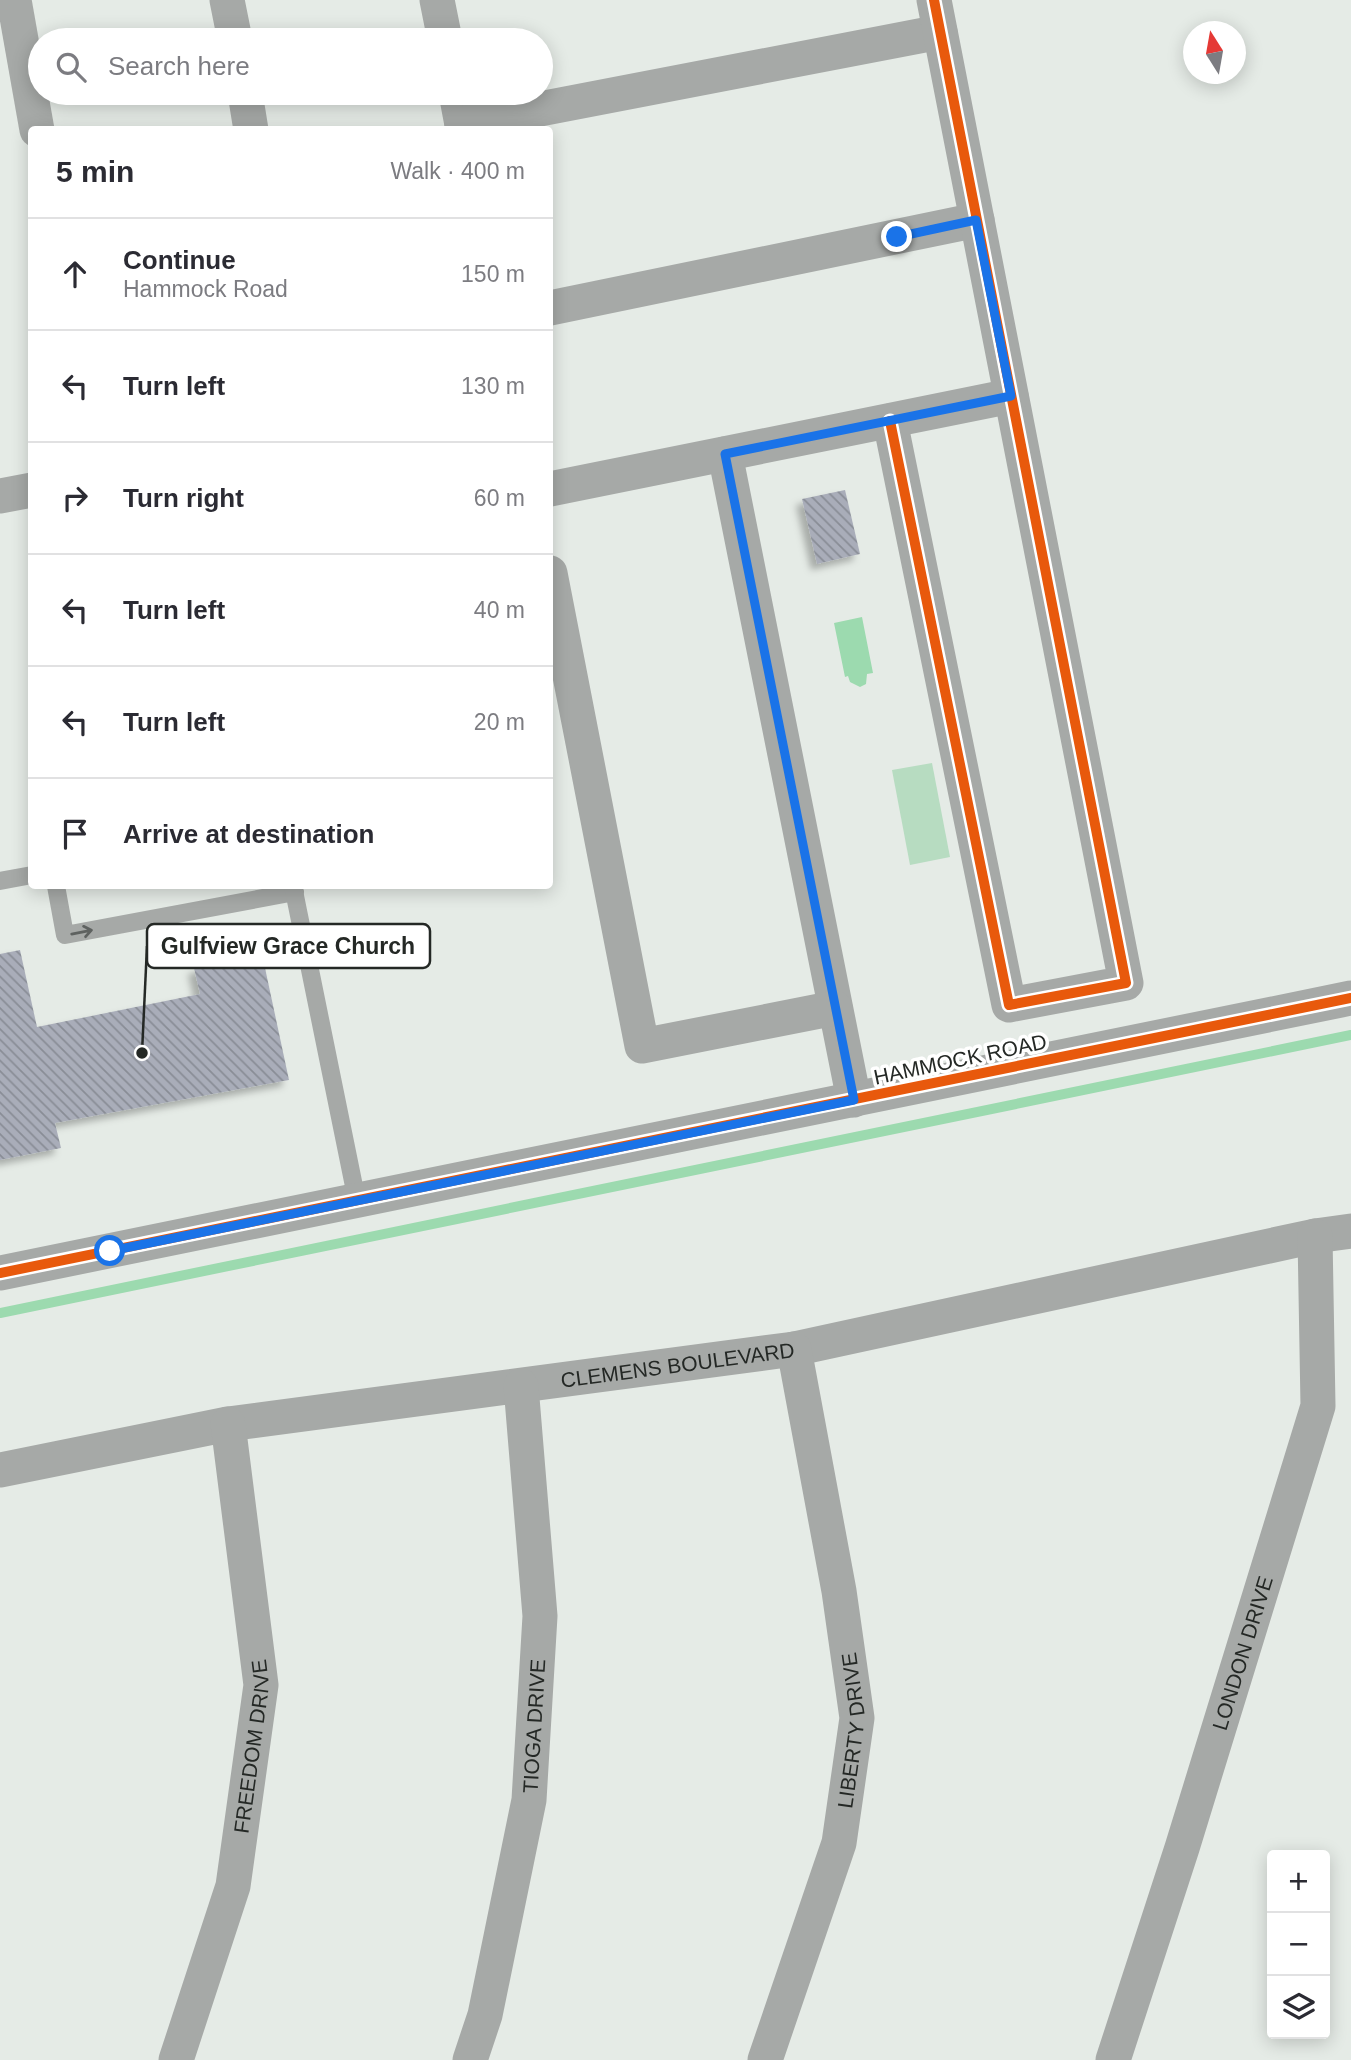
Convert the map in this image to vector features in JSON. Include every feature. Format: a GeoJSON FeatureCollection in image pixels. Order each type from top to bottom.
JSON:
{"type":"FeatureCollection","features":[{"type":"Feature","properties":{"kind":"street"},"geometry":{"type":"LineString","coordinates":[[15,0],[28,77]]}},
{"type":"Feature","properties":{"kind":"street"},"geometry":{"type":"LineString","coordinates":[[227,0],[233,28]]}},
{"type":"Feature","properties":{"kind":"street"},"geometry":{"type":"LineString","coordinates":[[437,0],[443,28]]}},
{"type":"Feature","properties":{"kind":"street"},"geometry":{"type":"LineString","coordinates":[[553,97],[937,16],[1126,983],[1009,1005],[890,421]]}},
{"type":"Feature","properties":{"kind":"street"},"geometry":{"type":"LineString","coordinates":[[33,105],[36,126]]}},
{"type":"Feature","properties":{"kind":"street"},"geometry":{"type":"LineString","coordinates":[[246,105],[250,126]]}},
{"type":"Feature","properties":{"kind":"street"},"geometry":{"type":"LineString","coordinates":[[460,116],[512,105]]}},
{"type":"Feature","properties":{"kind":"street"},"geometry":{"type":"LineString","coordinates":[[553,308],[976,220]]}},
{"type":"Feature","properties":{"kind":"street"},"geometry":{"type":"LineString","coordinates":[[553,488],[1011,396]]}},
{"type":"Feature","properties":{"kind":"street"},"geometry":{"type":"LineString","coordinates":[[725,454],[854,1100]]}},
{"type":"Feature","properties":{"kind":"street"},"geometry":{"type":"LineString","coordinates":[[0,496],[28,491]]}},
{"type":"Feature","properties":{"kind":"street"},"geometry":{"type":"LineString","coordinates":[[553,588],[642,1046],[835,1008]]}},
{"type":"Feature","properties":{"kind":"street","name":"HAMMOCK ROAD"},"geometry":{"type":"LineString","coordinates":[[0,1273],[1351,998]]}},
{"type":"Feature","properties":{"kind":"street","name":"CLEMENS BOULEVARD"},"geometry":{"type":"LineString","coordinates":[[0,1470],[228,1424],[794,1349],[1315,1236],[1351,1231]]}},
{"type":"Feature","properties":{"kind":"street","name":"LONDON DRIVE"},"geometry":{"type":"LineString","coordinates":[[1113,2060],[1182,1848],[1318,1406],[1315,1236]]}},
{"type":"Feature","properties":{"kind":"street","name":"LIBERTY DRIVE"},"geometry":{"type":"LineString","coordinates":[[765,2060],[839,1843],[857,1718],[839,1591],[794,1349]]}},
{"type":"Feature","properties":{"kind":"street","name":"TIOGA DRIVE"},"geometry":{"type":"LineString","coordinates":[[470,2060],[485,2015],[529,1800],[540,1616],[521,1385]]}},
{"type":"Feature","properties":{"kind":"street","name":"FREEDOM DRIVE"},"geometry":{"type":"LineString","coordinates":[[176,2060],[233,1886],[261,1685],[228,1424]]}},
{"type":"Feature","properties":{"kind":"lane"},"geometry":{"type":"LineString","coordinates":[[0,881],[28,876]]}},
{"type":"Feature","properties":{"kind":"lane"},"geometry":{"type":"LineString","coordinates":[[57,889],[65,935],[294,889],[356,1200]]}},
{"type":"Feature","properties":{"kind":"shaded area"},"geometry":{"type":"Polygon","coordinates":[[[862,617],[873,673],[867,674],[866,684],[860,687],[850,682],[848,676],[845,677],[834,623],[862,617]]]}},
{"type":"Feature","properties":{"kind":"shaded area"},"geometry":{"type":"Polygon","coordinates":[[[932,763],[950,857],[910,865],[892,770],[932,763]]]}},
{"type":"Feature","properties":{"kind":"building"},"geometry":{"type":"Polygon","coordinates":[[[845,490],[860,554],[817,564],[802,499],[845,490]]]}},
{"type":"Feature","properties":{"kind":"building"},"geometry":{"type":"Polygon","coordinates":[[[20,950],[37,1027],[200,994],[194,968],[262,954],[289,1080],[55,1123],[61,1148],[0,1160],[0,954],[20,950]]]}},
{"type":"Feature","properties":{"kind":"waterway"},"geometry":{"type":"LineString","coordinates":[[0,1313],[1351,1035]]}},
{"type":"Feature","properties":{"kind":"cycle path"},"geometry":{"type":"LineString","coordinates":[[890,421],[1009,1005],[1126,983],[934,0]]}},
{"type":"Feature","properties":{"kind":"cycle path"},"geometry":{"type":"LineString","coordinates":[[0,1273],[1351,998]]}},
{"type":"Feature","properties":{"kind":"place","name":"Gulfview Grace Church"},"geometry":{"type":"Point","coordinates":[142,1053]}},
{"type":"Feature","properties":{"kind":"route"},"geometry":{"type":"LineString","coordinates":[[110,1251],[854,1100],[725,454],[1011,396],[976,220],[897,237]]}}]}
